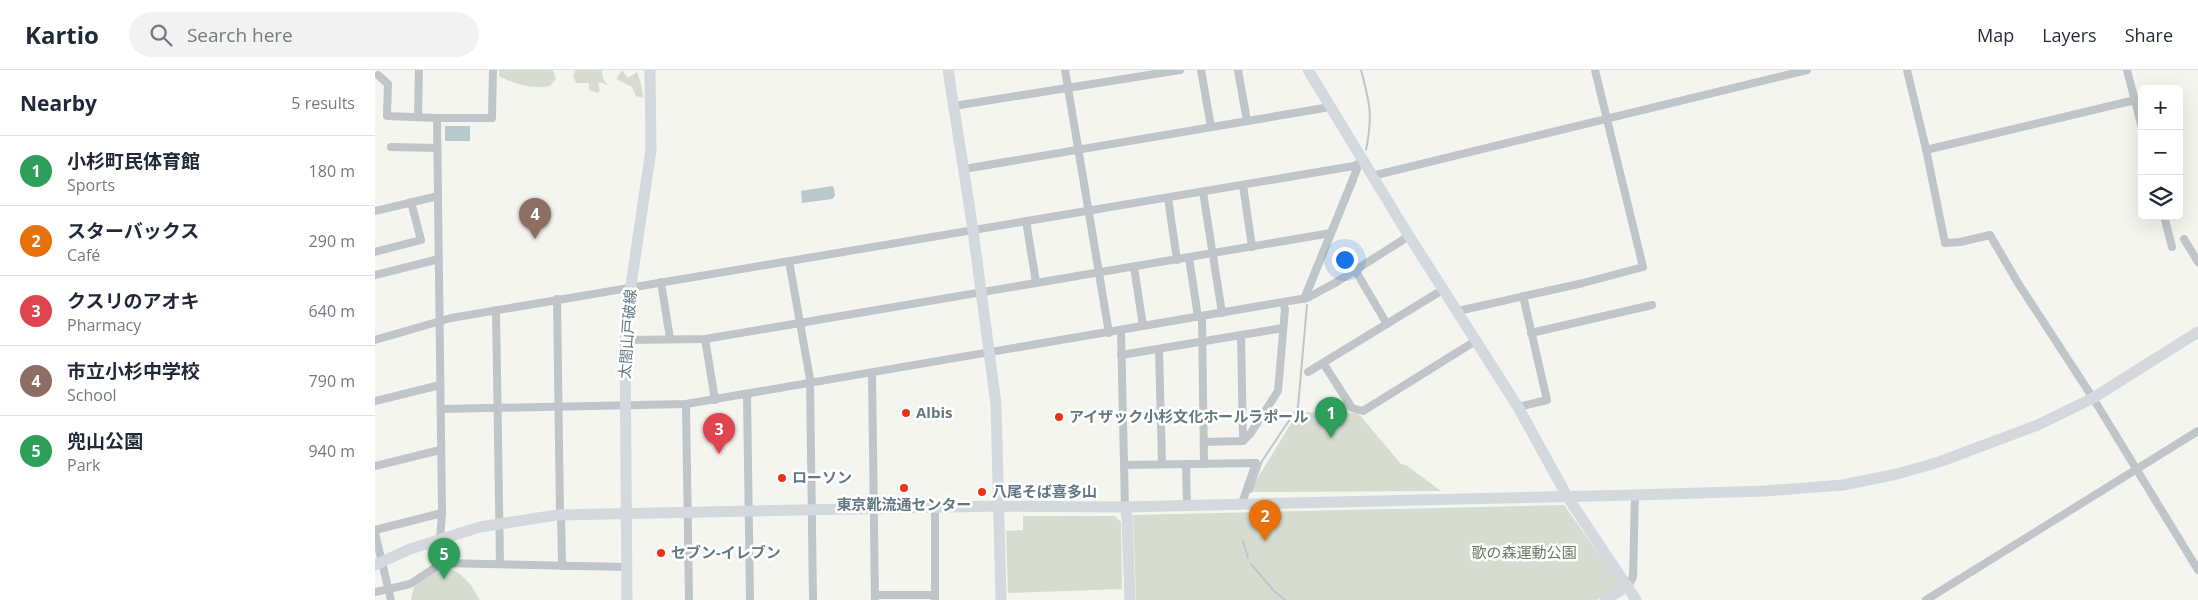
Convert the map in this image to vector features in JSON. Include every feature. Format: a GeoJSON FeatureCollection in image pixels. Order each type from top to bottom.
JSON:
{"type":"FeatureCollection","features":[{"type":"Feature","properties":{"kind":"street"},"geometry":{"type":"LineString","coordinates":[[418,117],[419,70]]}},
{"type":"Feature","properties":{"kind":"street"},"geometry":{"type":"LineString","coordinates":[[379,74],[387,84],[387,116],[492,118],[493,70]]}},
{"type":"Feature","properties":{"kind":"street","name":"太閤山戸破線"},"geometry":{"type":"LineString","coordinates":[[627,600],[625,340],[651,150],[650,70]]}},
{"type":"Feature","properties":{"kind":"street"},"geometry":{"type":"LineString","coordinates":[[948,70],[982,292],[996,404],[1001,600]]}},
{"type":"Feature","properties":{"kind":"street"},"geometry":{"type":"LineString","coordinates":[[1065,70],[1109,333]]}},
{"type":"Feature","properties":{"kind":"street"},"geometry":{"type":"LineString","coordinates":[[954,106],[1180,70]]}},
{"type":"Feature","properties":{"kind":"street"},"geometry":{"type":"LineString","coordinates":[[1201,70],[1211,127]]}},
{"type":"Feature","properties":{"kind":"street"},"geometry":{"type":"LineString","coordinates":[[1238,70],[1247,121]]}},
{"type":"Feature","properties":{"kind":"street"},"geometry":{"type":"LineString","coordinates":[[1308,70],[1362,163],[1477,340],[1518,407],[1567,496],[1632,595]]}},
{"type":"Feature","properties":{"kind":"street"},"geometry":{"type":"LineString","coordinates":[[1458,311],[1583,283],[1643,267],[1595,70]]}},
{"type":"Feature","properties":{"kind":"street"},"geometry":{"type":"LineString","coordinates":[[1372,176],[1807,70]]}},
{"type":"Feature","properties":{"kind":"street"},"geometry":{"type":"LineString","coordinates":[[1907,70],[1945,243],[1961,242],[1990,235],[2018,284],[2093,398],[2198,570]]}},
{"type":"Feature","properties":{"kind":"street"},"geometry":{"type":"LineString","coordinates":[[2127,70],[2138,112]]}},
{"type":"Feature","properties":{"kind":"street"},"geometry":{"type":"LineString","coordinates":[[1926,150],[2135,100]]}},
{"type":"Feature","properties":{"kind":"street"},"geometry":{"type":"LineString","coordinates":[[964,169],[1330,107]]}},
{"type":"Feature","properties":{"kind":"street"},"geometry":{"type":"LineString","coordinates":[[437,118],[440,317],[438,322],[442,513],[440,539],[442,563]]}},
{"type":"Feature","properties":{"kind":"street"},"geometry":{"type":"LineString","coordinates":[[391,147],[437,148]]}},
{"type":"Feature","properties":{"kind":"street"},"geometry":{"type":"LineString","coordinates":[[375,340],[451,318],[1168,198],[1362,163]]}},
{"type":"Feature","properties":{"kind":"street"},"geometry":{"type":"LineString","coordinates":[[1304,299],[1362,163]]}},
{"type":"Feature","properties":{"kind":"street"},"geometry":{"type":"LineString","coordinates":[[1243,185],[1252,247]]}},
{"type":"Feature","properties":{"kind":"street"},"geometry":{"type":"LineString","coordinates":[[1203,192],[1222,313]]}},
{"type":"Feature","properties":{"kind":"street"},"geometry":{"type":"LineString","coordinates":[[375,211],[438,196]]}},
{"type":"Feature","properties":{"kind":"street"},"geometry":{"type":"LineString","coordinates":[[1168,198],[1177,260]]}},
{"type":"Feature","properties":{"kind":"street"},"geometry":{"type":"LineString","coordinates":[[375,252],[421,240],[411,202]]}},
{"type":"Feature","properties":{"kind":"street"},"geometry":{"type":"LineString","coordinates":[[2165,220],[2172,247]]}},
{"type":"Feature","properties":{"kind":"street"},"geometry":{"type":"LineString","coordinates":[[1026,221],[1036,282]]}},
{"type":"Feature","properties":{"kind":"street"},"geometry":{"type":"LineString","coordinates":[[625,340],[705,339],[1331,233]]}},
{"type":"Feature","properties":{"kind":"street"},"geometry":{"type":"LineString","coordinates":[[441,409],[686,404],[1304,299],[1409,236]]}},
{"type":"Feature","properties":{"kind":"street"},"geometry":{"type":"LineString","coordinates":[[2184,239],[2198,262]]}},
{"type":"Feature","properties":{"kind":"street"},"geometry":{"type":"LineString","coordinates":[[1189,258],[1203,342],[1204,464]]}},
{"type":"Feature","properties":{"kind":"street"},"geometry":{"type":"LineString","coordinates":[[375,275],[439,260]]}},
{"type":"Feature","properties":{"kind":"street"},"geometry":{"type":"LineString","coordinates":[[789,261],[809,384],[813,600]]}},
{"type":"Feature","properties":{"kind":"street"},"geometry":{"type":"LineString","coordinates":[[1134,267],[1143,326]]}},
{"type":"Feature","properties":{"kind":"street"},"geometry":{"type":"LineString","coordinates":[[1355,270],[1387,324]]}},
{"type":"Feature","properties":{"kind":"street"},"geometry":{"type":"LineString","coordinates":[[661,282],[670,340]]}},
{"type":"Feature","properties":{"kind":"street"},"geometry":{"type":"LineString","coordinates":[[1308,372],[1444,289]]}},
{"type":"Feature","properties":{"kind":"street"},"geometry":{"type":"LineString","coordinates":[[1518,407],[1547,400],[1523,296]]}},
{"type":"Feature","properties":{"kind":"street"},"geometry":{"type":"LineString","coordinates":[[557,299],[561,566]]}},
{"type":"Feature","properties":{"kind":"street"},"geometry":{"type":"LineString","coordinates":[[1205,442],[1243,441],[1251,434],[1278,391],[1285,309],[1283,302]]}},
{"type":"Feature","properties":{"kind":"street"},"geometry":{"type":"LineString","coordinates":[[1531,333],[1651,305]]}},
{"type":"Feature","properties":{"kind":"street"},"geometry":{"type":"LineString","coordinates":[[496,310],[500,564]]}},
{"type":"Feature","properties":{"kind":"street"},"geometry":{"type":"LineString","coordinates":[[1121,355],[1283,328]]}},
{"type":"Feature","properties":{"kind":"street"},"geometry":{"type":"LineString","coordinates":[[1121,331],[1129,600]]}},
{"type":"Feature","properties":{"kind":"street"},"geometry":{"type":"LineString","coordinates":[[378,563],[440,539],[480,527],[561,515],[1000,506],[1187,506],[1242,503],[1765,491],[1843,485],[1897,474],[1939,462],[2038,426],[2093,398],[2198,332]]}},
{"type":"Feature","properties":{"kind":"street"},"geometry":{"type":"LineString","coordinates":[[1241,335],[1243,441]]}},
{"type":"Feature","properties":{"kind":"street"},"geometry":{"type":"LineString","coordinates":[[705,339],[715,400]]}},
{"type":"Feature","properties":{"kind":"street"},"geometry":{"type":"LineString","coordinates":[[1323,363],[1352,408],[1363,411],[1477,340]]}},
{"type":"Feature","properties":{"kind":"street"},"geometry":{"type":"LineString","coordinates":[[1159,349],[1161,464]]}},
{"type":"Feature","properties":{"kind":"street"},"geometry":{"type":"LineString","coordinates":[[872,373],[875,597],[935,597],[935,508]]}},
{"type":"Feature","properties":{"kind":"street"},"geometry":{"type":"LineString","coordinates":[[375,401],[440,385]]}},
{"type":"Feature","properties":{"kind":"street"},"geometry":{"type":"LineString","coordinates":[[747,394],[750,600]]}},
{"type":"Feature","properties":{"kind":"street"},"geometry":{"type":"LineString","coordinates":[[686,404],[689,600]]}},
{"type":"Feature","properties":{"kind":"street"},"geometry":{"type":"LineString","coordinates":[[1926,600],[2198,431]]}},
{"type":"Feature","properties":{"kind":"street"},"geometry":{"type":"LineString","coordinates":[[375,466],[440,450]]}},
{"type":"Feature","properties":{"kind":"street"},"geometry":{"type":"LineString","coordinates":[[1124,465],[1256,463],[1242,503]]}},
{"type":"Feature","properties":{"kind":"street"},"geometry":{"type":"LineString","coordinates":[[1186,464],[1187,506]]}},
{"type":"Feature","properties":{"kind":"street"},"geometry":{"type":"LineString","coordinates":[[1632,595],[1635,495]]}},
{"type":"Feature","properties":{"kind":"street"},"geometry":{"type":"LineString","coordinates":[[391,600],[389,588],[378,563],[375,532],[442,513]]}},
{"type":"Feature","properties":{"kind":"street"},"geometry":{"type":"LineString","coordinates":[[375,592],[410,584],[442,563],[627,568]]}},
{"type":"Feature","properties":{"kind":"street"},"geometry":{"type":"LineString","coordinates":[[1605,600],[1632,595]]}},
{"type":"Feature","properties":{"kind":"green space"},"geometry":{"type":"Polygon","coordinates":[[[499,70],[553,70],[556,79],[550,86],[530,87],[511,82],[499,76],[499,70]]]}},
{"type":"Feature","properties":{"kind":"green space"},"geometry":{"type":"Polygon","coordinates":[[[576,70],[604,70],[602,71],[603,79],[608,85],[599,82],[600,90],[598,93],[589,90],[589,83],[576,83],[573,75],[576,70]]]}},
{"type":"Feature","properties":{"kind":"green space"},"geometry":{"type":"Polygon","coordinates":[[[622,70],[628,78],[637,72],[643,98],[636,96],[632,87],[616,79],[622,70]]]}},
{"type":"Feature","properties":{"kind":"green space"},"geometry":{"type":"Polygon","coordinates":[[[1298,412],[1358,413],[1401,464],[1406,465],[1441,491],[1249,492],[1298,412]]]}},
{"type":"Feature","properties":{"kind":"green space","name":"歌の森運動公園"},"geometry":{"type":"Polygon","coordinates":[[[1564,505],[1621,585],[1597,600],[1136,600],[1133,515],[1564,505]]]}},
{"type":"Feature","properties":{"kind":"green space"},"geometry":{"type":"Polygon","coordinates":[[[1023,516],[1115,516],[1121,522],[1122,589],[1008,593],[1006,531],[1023,530],[1023,516]]]}},
{"type":"Feature","properties":{"kind":"green space"},"geometry":{"type":"Polygon","coordinates":[[[443,566],[459,573],[471,585],[480,600],[411,600],[414,586],[443,566]]]}},
{"type":"Feature","properties":{"kind":"shaded area"},"geometry":{"type":"Polygon","coordinates":[[[445,126],[470,126],[470,141],[445,141],[445,126]]]}},
{"type":"Feature","properties":{"kind":"shaded area"},"geometry":{"type":"Polygon","coordinates":[[[832,186],[835,196],[832,199],[802,203],[801,191],[832,186]]]}},
{"type":"Feature","properties":{"kind":"waterway"},"geometry":{"type":"LineString","coordinates":[[1361,70],[1367,92],[1370,118],[1366,150]]}},
{"type":"Feature","properties":{"kind":"waterway"},"geometry":{"type":"LineString","coordinates":[[1312,288],[1356,180]]}},
{"type":"Feature","properties":{"kind":"waterway"},"geometry":{"type":"LineString","coordinates":[[1251,492],[1262,461],[1298,407],[1307,305]]}},
{"type":"Feature","properties":{"kind":"waterway"},"geometry":{"type":"LineString","coordinates":[[1243,541],[1248,558]]}},
{"type":"Feature","properties":{"kind":"waterway"},"geometry":{"type":"LineString","coordinates":[[1251,564],[1274,591],[1285,600]]}},
{"type":"Feature","properties":{"kind":"place","name":"市立小杉中学校"},"geometry":{"type":"Point","coordinates":[535,239]}},
{"type":"Feature","properties":{"kind":"place","name":"Albis"},"geometry":{"type":"Point","coordinates":[906,413]}},
{"type":"Feature","properties":{"kind":"place","name":"アイザック小杉文化ホールラポール"},"geometry":{"type":"Point","coordinates":[1059,417]}},
{"type":"Feature","properties":{"kind":"place","name":"小杉町民体育館"},"geometry":{"type":"Point","coordinates":[1331,438]}},
{"type":"Feature","properties":{"kind":"place","name":"クスリのアオキ"},"geometry":{"type":"Point","coordinates":[719,454]}},
{"type":"Feature","properties":{"kind":"place","name":"ローソン"},"geometry":{"type":"Point","coordinates":[782,478]}},
{"type":"Feature","properties":{"kind":"place","name":"東京靴流通センター"},"geometry":{"type":"Point","coordinates":[904,488]}},
{"type":"Feature","properties":{"kind":"place","name":"八尾そば喜多山"},"geometry":{"type":"Point","coordinates":[982,492]}},
{"type":"Feature","properties":{"kind":"place","name":"スターバックス"},"geometry":{"type":"Point","coordinates":[1265,541]}},
{"type":"Feature","properties":{"kind":"place","name":"セブン-イレブン"},"geometry":{"type":"Point","coordinates":[661,553]}},
{"type":"Feature","properties":{"kind":"place","name":"兜山公園"},"geometry":{"type":"Point","coordinates":[444,579]}}]}
